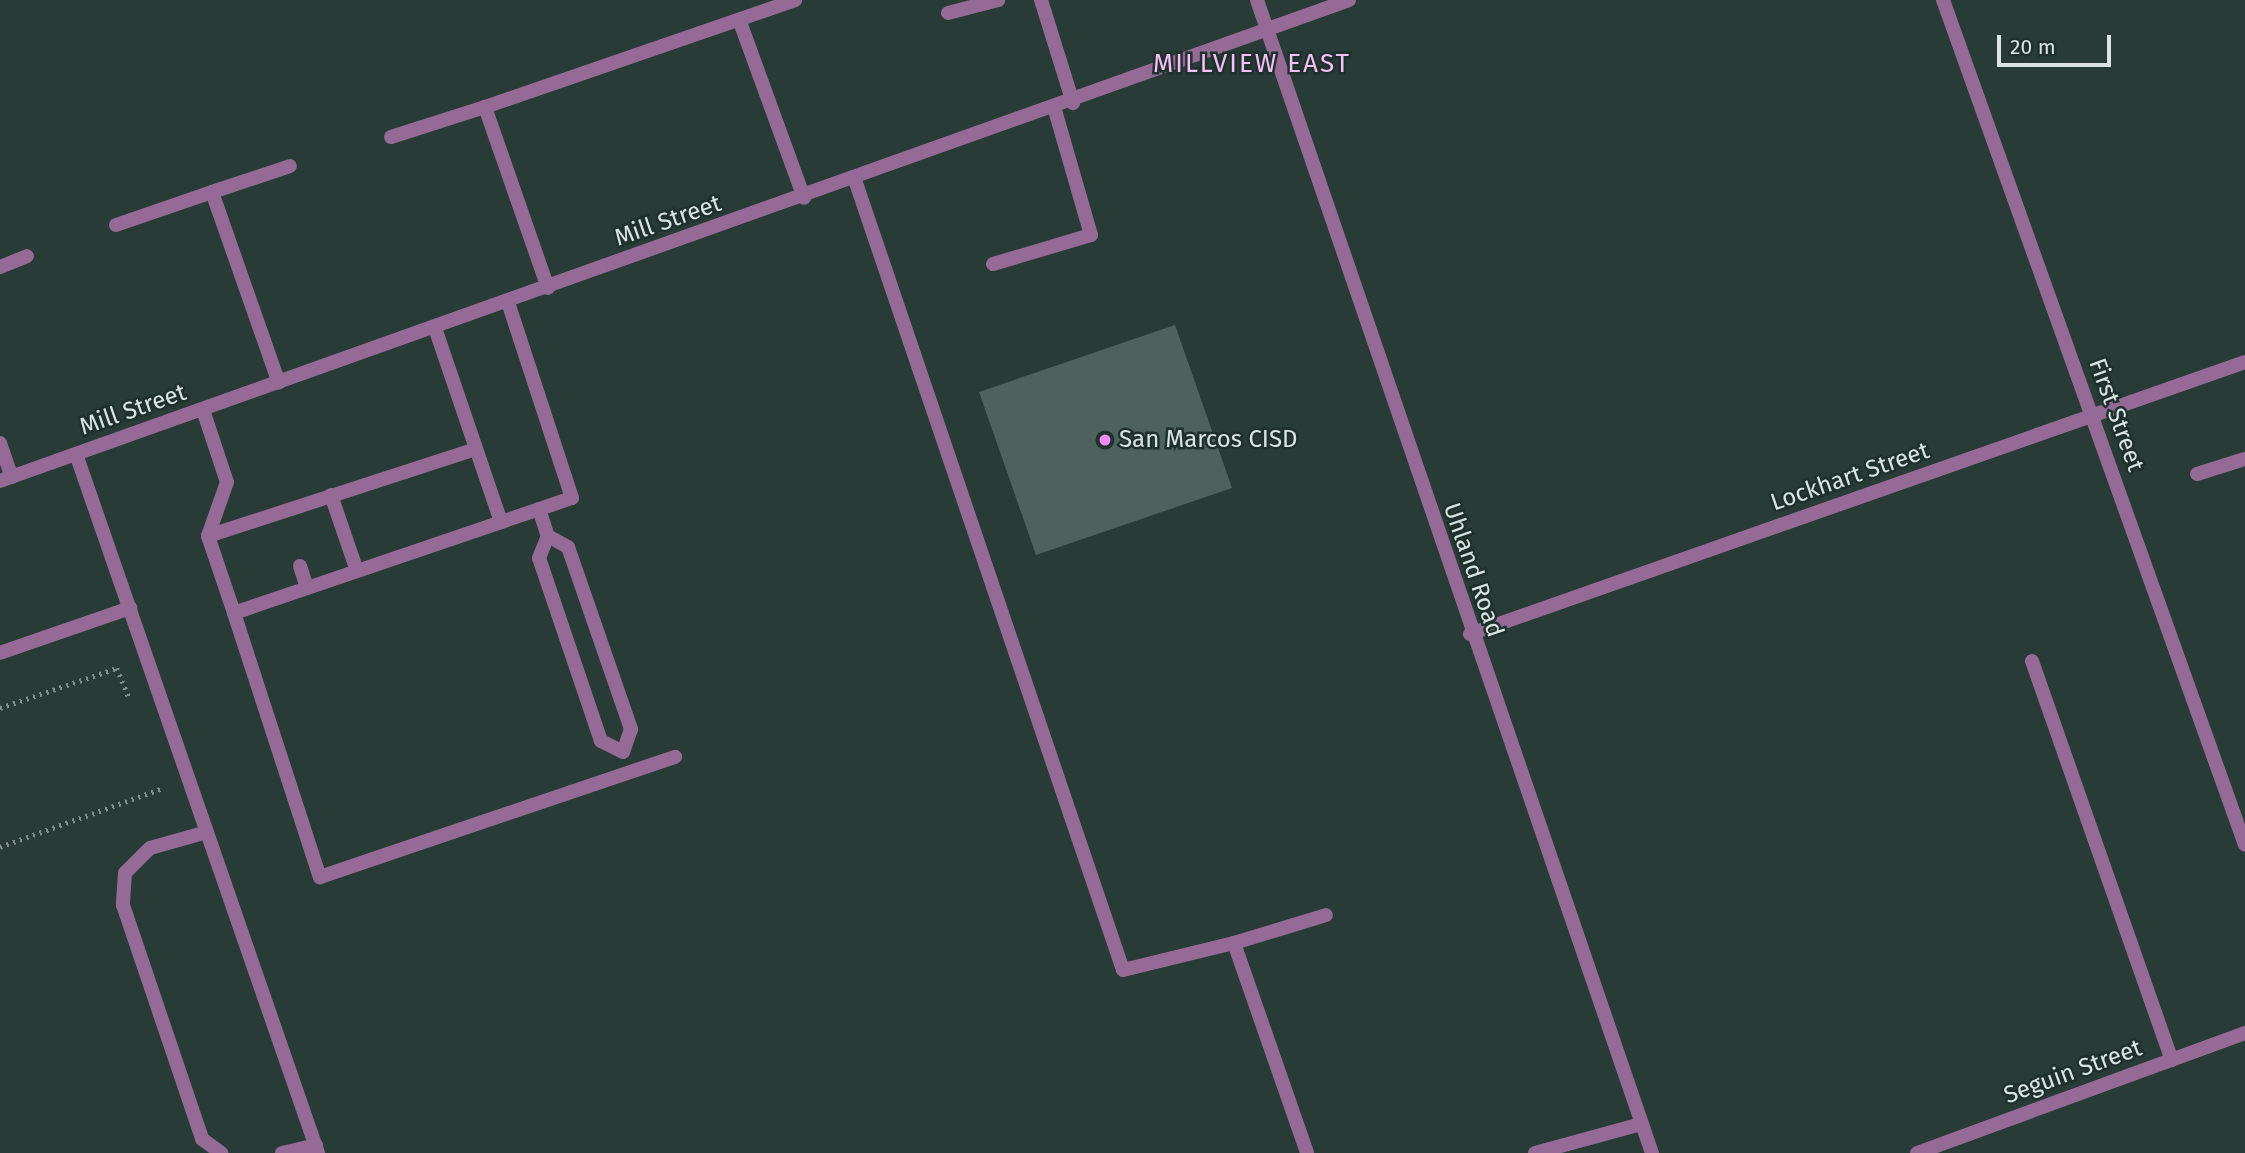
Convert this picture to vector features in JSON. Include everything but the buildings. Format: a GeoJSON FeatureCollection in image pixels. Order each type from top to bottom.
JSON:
{"type":"FeatureCollection","features":[{"type":"Feature","properties":{"kind":"street"},"geometry":{"type":"LineString","coordinates":[[391,137],[740,22],[795,0]]}},
{"type":"Feature","properties":{"kind":"street"},"geometry":{"type":"LineString","coordinates":[[948,13],[998,0]]}},
{"type":"Feature","properties":{"kind":"street"},"geometry":{"type":"LineString","coordinates":[[1041,0],[1073,103]]}},
{"type":"Feature","properties":{"kind":"street","name":"Uhland Road"},"geometry":{"type":"LineString","coordinates":[[1257,0],[1470,634],[1652,1153]]}},
{"type":"Feature","properties":{"kind":"street","name":"Mill Street"},"geometry":{"type":"LineString","coordinates":[[6,479],[1055,110],[1349,0]]}},
{"type":"Feature","properties":{"kind":"street","name":"First Street"},"geometry":{"type":"LineString","coordinates":[[1943,0],[2245,845]]}},
{"type":"Feature","properties":{"kind":"street"},"geometry":{"type":"LineString","coordinates":[[740,22],[804,198]]}},
{"type":"Feature","properties":{"kind":"street"},"geometry":{"type":"LineString","coordinates":[[485,107],[548,288]]}},
{"type":"Feature","properties":{"kind":"street"},"geometry":{"type":"LineString","coordinates":[[993,264],[1091,235],[1055,110]]}},
{"type":"Feature","properties":{"kind":"street"},"geometry":{"type":"LineString","coordinates":[[116,225],[290,166]]}},
{"type":"Feature","properties":{"kind":"street"},"geometry":{"type":"LineString","coordinates":[[855,180],[1123,970],[1234,943],[1326,915]]}},
{"type":"Feature","properties":{"kind":"street"},"geometry":{"type":"LineString","coordinates":[[212,192],[279,383]]}},
{"type":"Feature","properties":{"kind":"street"},"geometry":{"type":"LineString","coordinates":[[0,267],[27,256]]}},
{"type":"Feature","properties":{"kind":"street"},"geometry":{"type":"LineString","coordinates":[[234,613],[572,498],[508,302]]}},
{"type":"Feature","properties":{"kind":"street"},"geometry":{"type":"LineString","coordinates":[[435,328],[501,523]]}},
{"type":"Feature","properties":{"kind":"street","name":"Lockhart Street"},"geometry":{"type":"LineString","coordinates":[[1470,634],[2245,362]]}},
{"type":"Feature","properties":{"kind":"street"},"geometry":{"type":"LineString","coordinates":[[203,410],[227,482],[208,536],[320,877],[675,757]]}},
{"type":"Feature","properties":{"kind":"street"},"geometry":{"type":"LineString","coordinates":[[0,443],[6,479]]}},
{"type":"Feature","properties":{"kind":"street"},"geometry":{"type":"LineString","coordinates":[[208,536],[282,518],[331,495],[476,449]]}},
{"type":"Feature","properties":{"kind":"street"},"geometry":{"type":"LineString","coordinates":[[76,454],[317,1149],[282,1153]]}},
{"type":"Feature","properties":{"kind":"street"},"geometry":{"type":"LineString","coordinates":[[2197,474],[2245,459]]}},
{"type":"Feature","properties":{"kind":"street"},"geometry":{"type":"LineString","coordinates":[[331,495],[357,571]]}},
{"type":"Feature","properties":{"kind":"street"},"geometry":{"type":"LineString","coordinates":[[539,509],[548,536],[539,558],[596,728],[601,741],[623,752]]}},
{"type":"Feature","properties":{"kind":"street"},"geometry":{"type":"LineString","coordinates":[[548,536],[568,547],[631,729],[623,752],[630,772]]}},
{"type":"Feature","properties":{"kind":"street"},"geometry":{"type":"LineString","coordinates":[[300,566],[307,588]]}},
{"type":"Feature","properties":{"kind":"street"},"geometry":{"type":"LineString","coordinates":[[0,653],[130,608]]}},
{"type":"Feature","properties":{"kind":"street"},"geometry":{"type":"LineString","coordinates":[[2032,661],[2172,1060]]}},
{"type":"Feature","properties":{"kind":"street"},"geometry":{"type":"LineString","coordinates":[[207,832],[150,848],[125,873],[123,905],[202,1139],[221,1153]]}},
{"type":"Feature","properties":{"kind":"street"},"geometry":{"type":"LineString","coordinates":[[1234,943],[1307,1153]]}},
{"type":"Feature","properties":{"kind":"street","name":"Seguin Street"},"geometry":{"type":"LineString","coordinates":[[1917,1153],[2245,1033]]}},
{"type":"Feature","properties":{"kind":"street"},"geometry":{"type":"LineString","coordinates":[[1535,1153],[1641,1124]]}},
{"type":"Feature","properties":{"kind":"path"},"geometry":{"type":"LineString","coordinates":[[0,708],[117,668],[132,704]]}},
{"type":"Feature","properties":{"kind":"path"},"geometry":{"type":"LineString","coordinates":[[0,847],[164,790],[160,778]]}},
{"type":"Feature","properties":{"kind":"place","name":"San Marcos CISD"},"geometry":{"type":"Point","coordinates":[1105,440]}},
{"type":"Feature","properties":{"kind":"district","name":"MILLVIEW EAST"},"geometry":{"type":"Point","coordinates":[1252,64]}}]}
